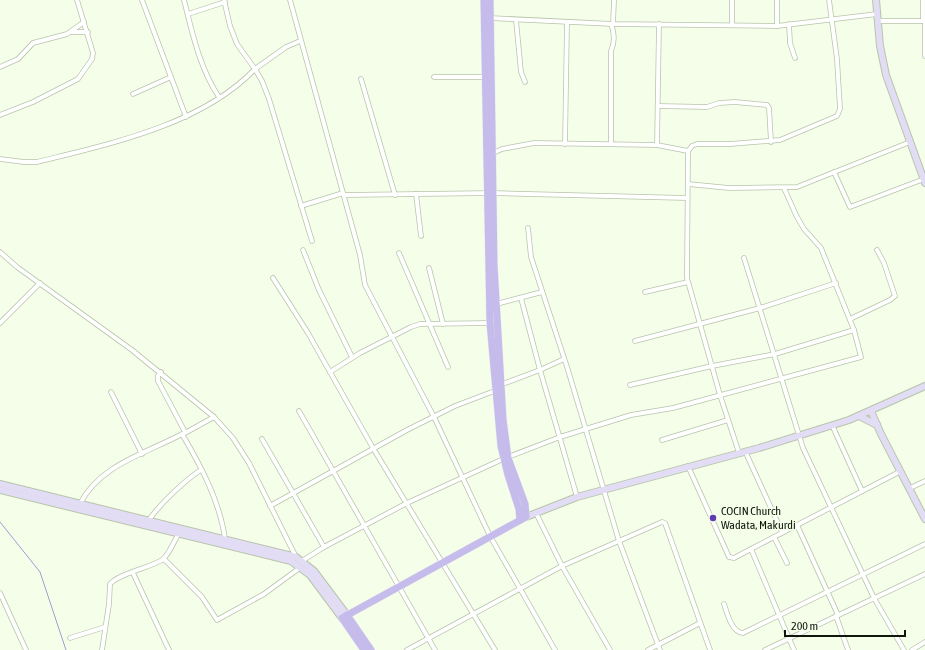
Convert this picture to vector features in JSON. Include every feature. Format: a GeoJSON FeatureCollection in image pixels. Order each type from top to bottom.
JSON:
{"type":"FeatureCollection","features":[{"type":"Feature","properties":{"kind":"main road"},"geometry":{"type":"LineString","coordinates":[[346,616],[441,562],[523,518],[505,458],[490,323],[490,192],[493,153],[488,18],[484,0]]}},
{"type":"Feature","properties":{"kind":"main road"},"geometry":{"type":"LineString","coordinates":[[490,0],[485,77],[496,304],[498,388]]}},
{"type":"Feature","properties":{"kind":"main road"},"geometry":{"type":"LineString","coordinates":[[346,616],[364,650]]}},
{"type":"Feature","properties":{"kind":"main road"},"geometry":{"type":"LineString","coordinates":[[346,616],[371,650]]}},
{"type":"Feature","properties":{"kind":"street"},"geometry":{"type":"LineString","coordinates":[[0,115],[33,102],[81,77],[93,56],[88,32],[77,0]]}},
{"type":"Feature","properties":{"kind":"street"},"geometry":{"type":"LineString","coordinates":[[142,0],[186,117]]}},
{"type":"Feature","properties":{"kind":"street"},"geometry":{"type":"LineString","coordinates":[[184,0],[204,67],[219,97]]}},
{"type":"Feature","properties":{"kind":"street"},"geometry":{"type":"LineString","coordinates":[[290,0],[300,41],[360,254],[365,285],[393,335],[434,417],[490,536],[518,589],[554,650]]}},
{"type":"Feature","properties":{"kind":"street"},"geometry":{"type":"LineString","coordinates":[[611,144],[611,51],[614,45],[612,24],[614,0]]}},
{"type":"Feature","properties":{"kind":"street"},"geometry":{"type":"LineString","coordinates":[[732,0],[732,25]]}},
{"type":"Feature","properties":{"kind":"street"},"geometry":{"type":"LineString","coordinates":[[776,26],[777,0]]}},
{"type":"Feature","properties":{"kind":"street"},"geometry":{"type":"LineString","coordinates":[[782,532],[742,452],[728,420],[688,282],[686,265],[688,151],[692,146],[697,144],[771,142],[792,137],[839,114],[837,59],[829,0]]}},
{"type":"Feature","properties":{"kind":"street"},"geometry":{"type":"LineString","coordinates":[[834,172],[849,206],[852,207],[924,181],[886,75],[876,0]]}},
{"type":"Feature","properties":{"kind":"street"},"geometry":{"type":"LineString","coordinates":[[923,0],[925,56]]}},
{"type":"Feature","properties":{"kind":"street"},"geometry":{"type":"LineString","coordinates":[[188,14],[225,1],[230,26],[237,44],[259,74],[269,99],[312,241]]}},
{"type":"Feature","properties":{"kind":"street"},"geometry":{"type":"LineString","coordinates":[[488,18],[612,24],[776,26],[877,14]]}},
{"type":"Feature","properties":{"kind":"street"},"geometry":{"type":"LineString","coordinates":[[516,20],[521,72],[525,82]]}},
{"type":"Feature","properties":{"kind":"street"},"geometry":{"type":"LineString","coordinates":[[878,21],[924,21]]}},
{"type":"Feature","properties":{"kind":"street"},"geometry":{"type":"LineString","coordinates":[[71,32],[84,22]]}},
{"type":"Feature","properties":{"kind":"street"},"geometry":{"type":"LineString","coordinates":[[565,144],[567,22]]}},
{"type":"Feature","properties":{"kind":"street"},"geometry":{"type":"LineString","coordinates":[[657,145],[660,24]]}},
{"type":"Feature","properties":{"kind":"street"},"geometry":{"type":"LineString","coordinates":[[789,24],[790,44],[795,58]]}},
{"type":"Feature","properties":{"kind":"street"},"geometry":{"type":"LineString","coordinates":[[0,67],[18,59],[33,43],[71,32],[88,32]]}},
{"type":"Feature","properties":{"kind":"street"},"geometry":{"type":"LineString","coordinates":[[0,158],[24,162],[37,162],[135,136],[186,117],[219,97],[286,47],[300,41]]}},
{"type":"Feature","properties":{"kind":"street"},"geometry":{"type":"LineString","coordinates":[[133,94],[171,77]]}},
{"type":"Feature","properties":{"kind":"street"},"geometry":{"type":"LineString","coordinates":[[434,77],[485,77]]}},
{"type":"Feature","properties":{"kind":"street"},"geometry":{"type":"LineString","coordinates":[[361,78],[395,194]]}},
{"type":"Feature","properties":{"kind":"street"},"geometry":{"type":"LineString","coordinates":[[658,106],[707,107],[718,103],[735,102],[767,105],[769,108],[771,142]]}},
{"type":"Feature","properties":{"kind":"street"},"geometry":{"type":"LineString","coordinates":[[688,184],[729,188],[784,188],[800,186],[910,142]]}},
{"type":"Feature","properties":{"kind":"street"},"geometry":{"type":"LineString","coordinates":[[493,153],[525,144],[657,145],[688,151]]}},
{"type":"Feature","properties":{"kind":"street"},"geometry":{"type":"LineString","coordinates":[[164,559],[202,597],[217,620],[259,598],[300,562],[324,547],[407,503],[505,458],[560,437],[631,415],[673,408],[860,358],[862,354],[854,330],[821,248],[804,229],[784,188]]}},
{"type":"Feature","properties":{"kind":"street"},"geometry":{"type":"LineString","coordinates":[[301,206],[344,194],[490,192],[687,198]]}},
{"type":"Feature","properties":{"kind":"street"},"geometry":{"type":"LineString","coordinates":[[416,194],[421,236]]}},
{"type":"Feature","properties":{"kind":"street"},"geometry":{"type":"LineString","coordinates":[[528,228],[531,257],[564,359],[619,541],[660,650]]}},
{"type":"Feature","properties":{"kind":"street"},"geometry":{"type":"LineString","coordinates":[[303,250],[319,290],[352,358]]}},
{"type":"Feature","properties":{"kind":"street"},"geometry":{"type":"LineString","coordinates":[[850,320],[895,296],[878,250]]}},
{"type":"Feature","properties":{"kind":"street"},"geometry":{"type":"LineString","coordinates":[[0,252],[160,372],[214,417],[240,448],[300,562],[346,616]]}},
{"type":"Feature","properties":{"kind":"street"},"geometry":{"type":"LineString","coordinates":[[398,253],[448,367]]}},
{"type":"Feature","properties":{"kind":"street"},"geometry":{"type":"LineString","coordinates":[[744,258],[775,354],[798,435],[810,467],[831,507],[874,598],[904,650]]}},
{"type":"Feature","properties":{"kind":"street"},"geometry":{"type":"LineString","coordinates":[[429,268],[443,324]]}},
{"type":"Feature","properties":{"kind":"street"},"geometry":{"type":"LineString","coordinates":[[273,278],[308,333],[373,448],[495,650]]}},
{"type":"Feature","properties":{"kind":"street"},"geometry":{"type":"LineString","coordinates":[[645,292],[688,282]]}},
{"type":"Feature","properties":{"kind":"street"},"geometry":{"type":"LineString","coordinates":[[0,323],[40,283]]}},
{"type":"Feature","properties":{"kind":"street"},"geometry":{"type":"LineString","coordinates":[[635,341],[760,308],[836,283]]}},
{"type":"Feature","properties":{"kind":"street"},"geometry":{"type":"LineString","coordinates":[[496,304],[542,292]]}},
{"type":"Feature","properties":{"kind":"street"},"geometry":{"type":"LineString","coordinates":[[521,298],[540,370],[578,497]]}},
{"type":"Feature","properties":{"kind":"street"},"geometry":{"type":"LineString","coordinates":[[330,372],[352,358],[411,326],[429,324],[490,323]]}},
{"type":"Feature","properties":{"kind":"street"},"geometry":{"type":"LineString","coordinates":[[630,385],[712,366],[775,354],[854,330]]}},
{"type":"Feature","properties":{"kind":"street"},"geometry":{"type":"LineString","coordinates":[[270,506],[294,494],[373,448],[455,406],[564,359]]}},
{"type":"Feature","properties":{"kind":"street"},"geometry":{"type":"LineString","coordinates":[[160,372],[158,380],[201,470],[223,525],[226,539]]}},
{"type":"Feature","properties":{"kind":"street"},"geometry":{"type":"LineString","coordinates":[[523,518],[578,497],[604,489],[742,452],[832,425],[871,411],[925,386]]}},
{"type":"Feature","properties":{"kind":"street"},"geometry":{"type":"LineString","coordinates":[[111,392],[142,454]]}},
{"type":"Feature","properties":{"kind":"street"},"geometry":{"type":"LineString","coordinates":[[299,411],[363,527],[435,650]]}},
{"type":"Feature","properties":{"kind":"street"},"geometry":{"type":"LineString","coordinates":[[871,411],[925,519]]}},
{"type":"Feature","properties":{"kind":"street"},"geometry":{"type":"LineString","coordinates":[[859,416],[877,425]]}},
{"type":"Feature","properties":{"kind":"street"},"geometry":{"type":"LineString","coordinates":[[80,504],[88,489],[102,476],[214,417]]}},
{"type":"Feature","properties":{"kind":"street"},"geometry":{"type":"LineString","coordinates":[[662,440],[728,420]]}},
{"type":"Feature","properties":{"kind":"street"},"geometry":{"type":"LineString","coordinates":[[832,425],[862,491]]}},
{"type":"Feature","properties":{"kind":"street"},"geometry":{"type":"LineString","coordinates":[[262,438],[324,547]]}},
{"type":"Feature","properties":{"kind":"street"},"geometry":{"type":"LineString","coordinates":[[688,466],[729,557],[734,558],[901,471]]}},
{"type":"Feature","properties":{"kind":"street"},"geometry":{"type":"LineString","coordinates":[[149,520],[158,508],[192,475],[201,470]]}},
{"type":"Feature","properties":{"kind":"street"},"geometry":{"type":"LineString","coordinates":[[910,488],[925,481]]}},
{"type":"Feature","properties":{"kind":"street"},"geometry":{"type":"LineString","coordinates":[[0,484],[226,539],[300,562]]}},
{"type":"Feature","properties":{"kind":"street"},"geometry":{"type":"LineString","coordinates":[[0,490],[300,562]]}},
{"type":"Feature","properties":{"kind":"street"},"geometry":{"type":"LineString","coordinates":[[536,513],[562,566],[610,650]]}},
{"type":"Feature","properties":{"kind":"street"},"geometry":{"type":"LineString","coordinates":[[407,650],[562,566],[664,523],[710,650]]}},
{"type":"Feature","properties":{"kind":"street"},"geometry":{"type":"LineString","coordinates":[[797,525],[828,591],[848,650]]}},
{"type":"Feature","properties":{"kind":"street"},"geometry":{"type":"LineString","coordinates":[[102,650],[110,584],[117,578],[133,573],[164,559],[179,533]]}},
{"type":"Feature","properties":{"kind":"street"},"geometry":{"type":"LineString","coordinates":[[774,537],[787,563]]}},
{"type":"Feature","properties":{"kind":"street"},"geometry":{"type":"LineString","coordinates":[[724,604],[734,629],[739,633],[743,633],[862,573],[925,544]]}},
{"type":"Feature","properties":{"kind":"street"},"geometry":{"type":"LineString","coordinates":[[751,549],[794,650]]}},
{"type":"Feature","properties":{"kind":"street"},"geometry":{"type":"LineString","coordinates":[[133,573],[169,650]]}},
{"type":"Feature","properties":{"kind":"street"},"geometry":{"type":"LineString","coordinates":[[765,650],[925,574]]}},
{"type":"Feature","properties":{"kind":"street"},"geometry":{"type":"LineString","coordinates":[[0,593],[26,650]]}},
{"type":"Feature","properties":{"kind":"street"},"geometry":{"type":"LineString","coordinates":[[648,650],[700,623]]}},
{"type":"Feature","properties":{"kind":"street"},"geometry":{"type":"LineString","coordinates":[[70,638],[105,627]]}},
{"type":"Feature","properties":{"kind":"street"},"geometry":{"type":"LineString","coordinates":[[912,650],[925,642]]}},
{"type":"Feature","properties":{"kind":"waterway"},"geometry":{"type":"LineString","coordinates":[[0,522],[40,572],[66,650]]}},
{"type":"Feature","properties":{"kind":"place","name":"COCIN Church Wadata, Makurdi"},"geometry":{"type":"Point","coordinates":[713,518]}}]}
